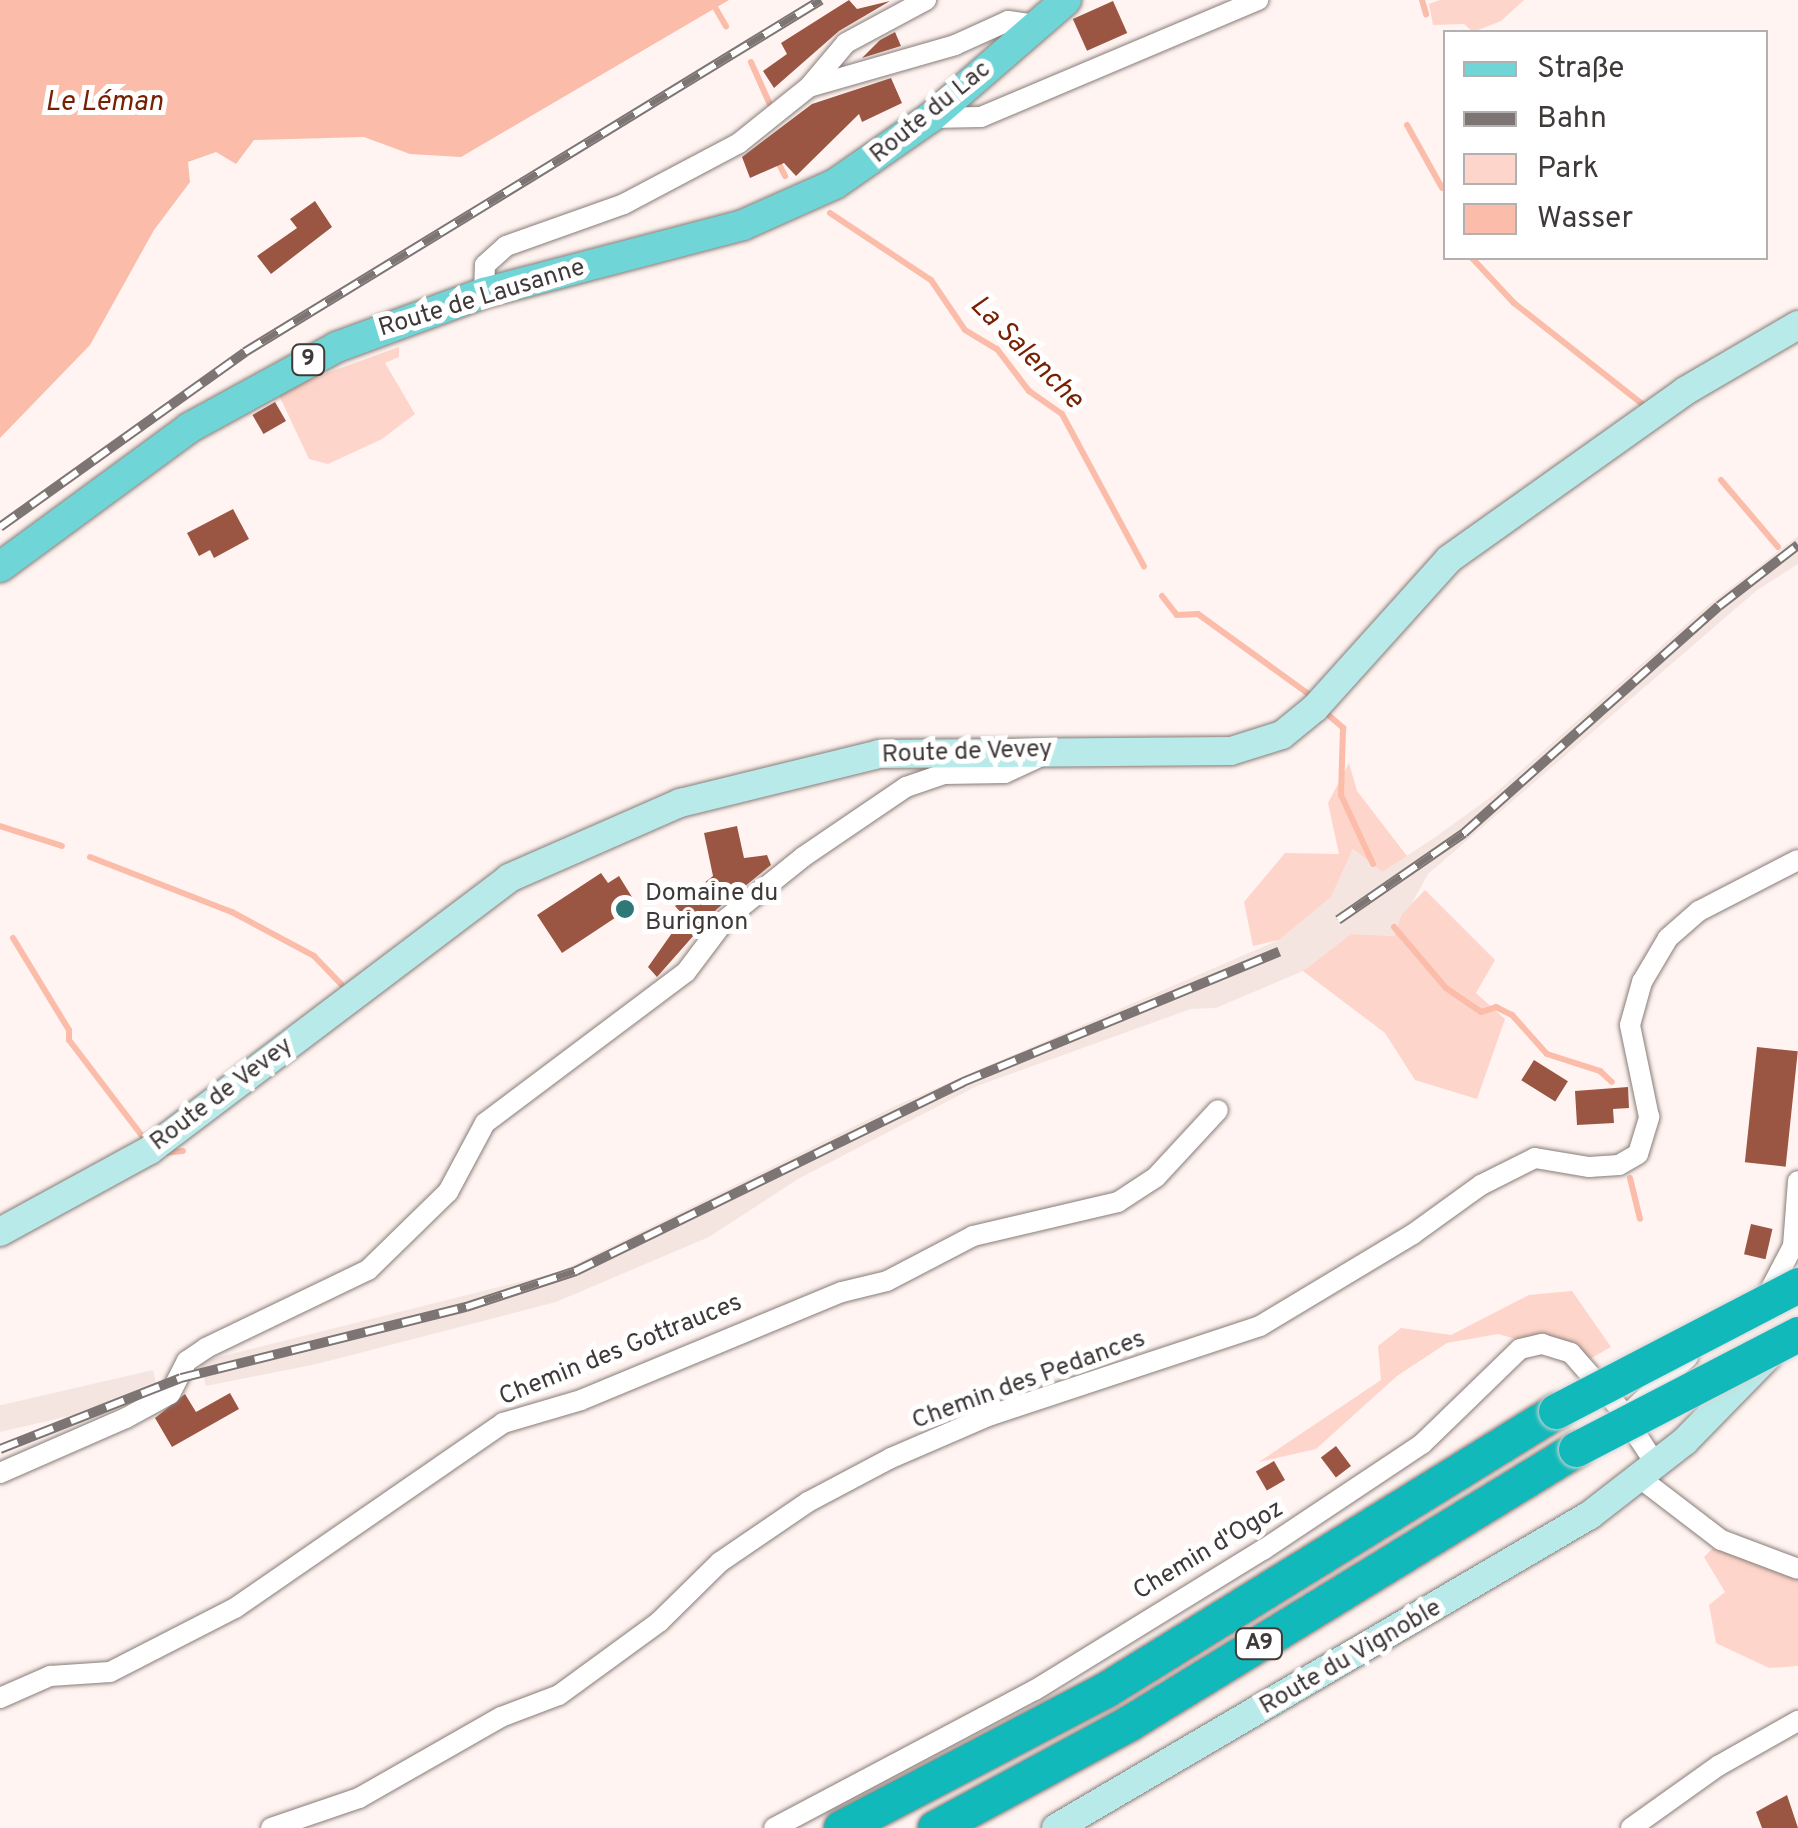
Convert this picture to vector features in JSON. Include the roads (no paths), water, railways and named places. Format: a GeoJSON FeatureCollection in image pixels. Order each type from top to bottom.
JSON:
{"type":"FeatureCollection","features":[{"type":"Feature","properties":{"kind":"highway","name":"A9"},"geometry":{"type":"LineString","coordinates":[[841,1828],[1042,1726],[1556,1411],[1798,1285]]}},
{"type":"Feature","properties":{"kind":"highway","name":"A9"},"geometry":{"type":"LineString","coordinates":[[935,1828],[1129,1723],[1576,1449],[1798,1334]]}},
{"type":"Feature","properties":{"kind":"main road","name":"Route du Lac"},"geometry":{"type":"LineString","coordinates":[[785,209],[859,170],[930,118],[1066,0]]}},
{"type":"Feature","properties":{"kind":"main road","name":"Route de Lausanne"},"geometry":{"type":"LineString","coordinates":[[0,568],[124,473],[257,386],[373,331],[484,292],[705,238],[785,209]]}},
{"type":"Feature","properties":{"kind":"main road","name":"Route de Vevey"},"geometry":{"type":"LineString","coordinates":[[0,1232],[150,1150],[476,902],[574,844],[680,803],[878,754],[1231,751],[1282,736],[1315,708],[1449,559],[1685,391],[1798,326]]}},
{"type":"Feature","properties":{"kind":"main road","name":"Route du Vignoble"},"geometry":{"type":"LineString","coordinates":[[1056,1828],[1555,1538],[1649,1472],[1735,1391],[1798,1322]]}},
{"type":"Feature","properties":{"kind":"street"},"geometry":{"type":"LineString","coordinates":[[484,292],[485,266],[506,246],[624,204],[771,119],[809,88],[846,44],[926,0]]}},
{"type":"Feature","properties":{"kind":"street"},"geometry":{"type":"LineString","coordinates":[[930,118],[981,117],[1258,0]]}},
{"type":"Feature","properties":{"kind":"street"},"geometry":{"type":"LineString","coordinates":[[809,88],[955,44],[1008,21],[1038,25]]}},
{"type":"Feature","properties":{"kind":"street"},"geometry":{"type":"LineString","coordinates":[[0,1473],[126,1418],[170,1394],[187,1361],[219,1340],[368,1270],[448,1192],[484,1123],[686,972],[726,919],[804,857],[906,788],[944,774],[1006,773],[1052,750]]}},
{"type":"Feature","properties":{"kind":"street","name":"Chemin des Pedances"},"geometry":{"type":"LineString","coordinates":[[271,1828],[359,1798],[501,1717],[560,1695],[659,1622],[720,1562],[808,1502],[891,1458],[991,1415],[1260,1326],[1534,1158],[1619,1165],[1638,1154],[1649,1116],[1630,1026],[1642,982],[1668,938],[1699,911],[1798,860]]}},
{"type":"Feature","properties":{"kind":"street","name":"Chemin des Gottrauces"},"geometry":{"type":"LineString","coordinates":[[0,1698],[50,1676],[110,1672],[235,1608],[503,1423],[580,1400],[842,1292],[886,1281],[972,1236],[1118,1202],[1156,1178],[1218,1110]]}},
{"type":"Feature","properties":{"kind":"street"},"geometry":{"type":"LineString","coordinates":[[1628,1419],[1645,1391],[1779,1281],[1792,1246],[1798,1181]]}},
{"type":"Feature","properties":{"kind":"street","name":"Chemin d'Ogoz"},"geometry":{"type":"LineString","coordinates":[[774,1828],[1034,1690],[1264,1550],[1422,1444],[1520,1349],[1542,1344],[1572,1353],[1628,1419],[1649,1472]]}},
{"type":"Feature","properties":{"kind":"street"},"geometry":{"type":"LineString","coordinates":[[1649,1472],[1721,1540],[1798,1568]]}},
{"type":"Feature","properties":{"kind":"street"},"geometry":{"type":"LineString","coordinates":[[1631,1828],[1651,1809],[1798,1721]]}},
{"type":"Feature","properties":{"kind":"water","name":"Le Léman"},"geometry":{"type":"Polygon","coordinates":[[[0,0],[729,0],[461,157],[410,154],[364,137],[254,140],[236,164],[216,152],[188,162],[190,182],[154,230],[90,345],[0,438],[0,0]]]}},
{"type":"Feature","properties":{"kind":"waterway"},"geometry":{"type":"LineString","coordinates":[[1422,0],[1426,14]]}},
{"type":"Feature","properties":{"kind":"waterway","name":"La Salenche"},"geometry":{"type":"LineString","coordinates":[[716,9],[726,26]]}},
{"type":"Feature","properties":{"kind":"waterway","name":"La Salenche"},"geometry":{"type":"LineString","coordinates":[[751,62],[772,109]]}},
{"type":"Feature","properties":{"kind":"waterway"},"geometry":{"type":"LineString","coordinates":[[1407,125],[1442,188]]}},
{"type":"Feature","properties":{"kind":"waterway","name":"La Salenche"},"geometry":{"type":"LineString","coordinates":[[777,160],[785,176]]}},
{"type":"Feature","properties":{"kind":"waterway","name":"La Salenche"},"geometry":{"type":"LineString","coordinates":[[830,213],[931,280],[965,330],[997,349],[1029,391],[1062,414],[1144,566]]}},
{"type":"Feature","properties":{"kind":"waterway"},"geometry":{"type":"LineString","coordinates":[[1474,260],[1514,303],[1645,406]]}},
{"type":"Feature","properties":{"kind":"waterway"},"geometry":{"type":"LineString","coordinates":[[1721,480],[1778,547]]}},
{"type":"Feature","properties":{"kind":"waterway","name":"La Salenche"},"geometry":{"type":"LineString","coordinates":[[1162,596],[1177,615],[1198,614],[1310,695]]}},
{"type":"Feature","properties":{"kind":"waterway","name":"La Salenche"},"geometry":{"type":"LineString","coordinates":[[1326,713],[1343,728],[1341,795],[1373,864]]}},
{"type":"Feature","properties":{"kind":"waterway"},"geometry":{"type":"LineString","coordinates":[[0,826],[62,846]]}},
{"type":"Feature","properties":{"kind":"waterway"},"geometry":{"type":"LineString","coordinates":[[90,857],[232,912],[314,956],[341,984]]}},
{"type":"Feature","properties":{"kind":"waterway","name":"La Salenche"},"geometry":{"type":"LineString","coordinates":[[1394,927],[1446,988],[1481,1012],[1496,1007],[1512,1015],[1547,1054],[1600,1071],[1612,1082]]}},
{"type":"Feature","properties":{"kind":"waterway"},"geometry":{"type":"LineString","coordinates":[[13,938],[69,1030],[69,1040],[143,1137]]}},
{"type":"Feature","properties":{"kind":"waterway"},"geometry":{"type":"LineString","coordinates":[[163,1153],[183,1151]]}},
{"type":"Feature","properties":{"kind":"waterway","name":"La Salenche"},"geometry":{"type":"LineString","coordinates":[[1630,1178],[1640,1219]]}},
{"type":"Feature","properties":{"kind":"railway"},"geometry":{"type":"LineString","coordinates":[[0,527],[245,352],[821,0]]}},
{"type":"Feature","properties":{"kind":"railway"},"geometry":{"type":"LineString","coordinates":[[1338,920],[1464,833],[1719,606],[1798,545]]}},
{"type":"Feature","properties":{"kind":"railway"},"geometry":{"type":"LineString","coordinates":[[0,1449],[181,1378],[466,1307],[576,1271],[963,1082],[1279,952]]}},
{"type":"Feature","properties":{"kind":"place","name":"Domaine du Burignon"},"geometry":{"type":"Point","coordinates":[625,909]}}]}
